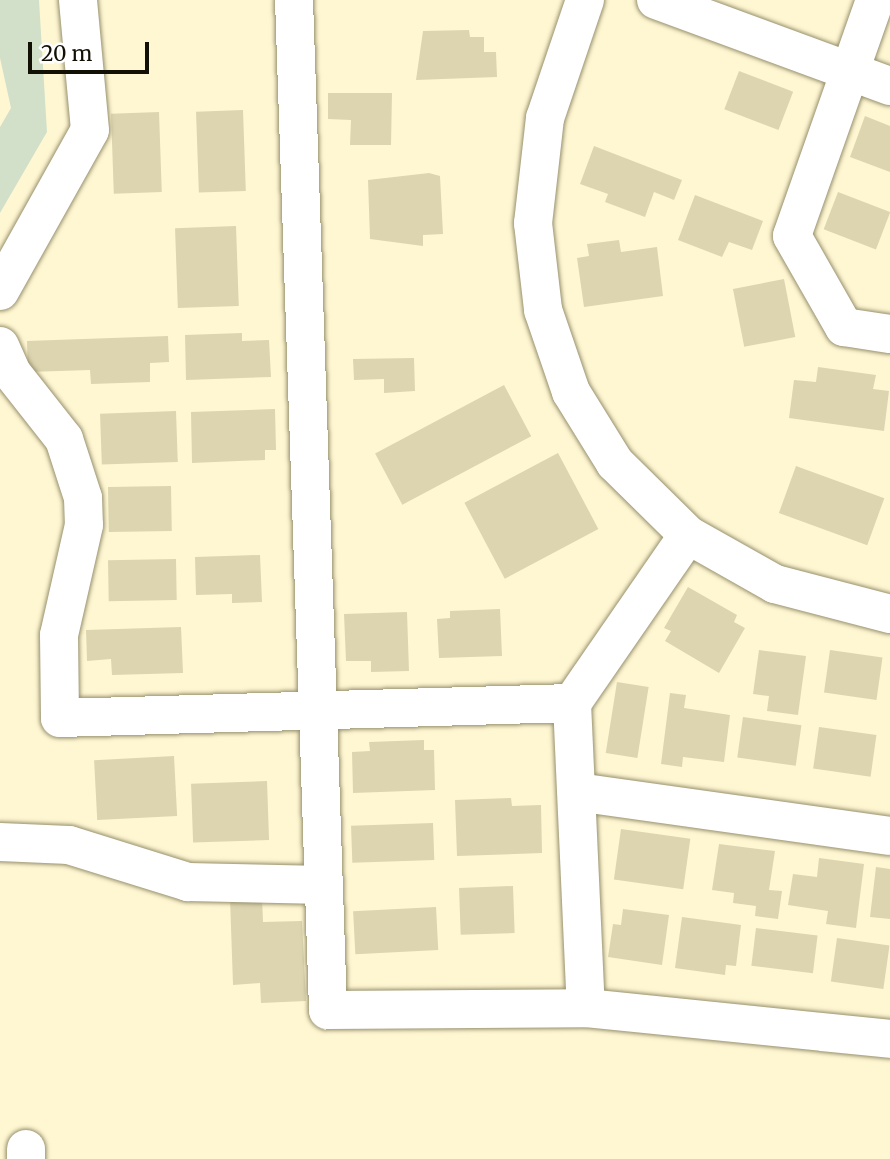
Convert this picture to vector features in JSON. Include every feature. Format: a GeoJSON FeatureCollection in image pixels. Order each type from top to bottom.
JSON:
{"type":"FeatureCollection","features":[{"type":"Feature","properties":{"kind":"street"},"geometry":{"type":"LineString","coordinates":[[0,292],[90,131],[78,0]]}},
{"type":"Feature","properties":{"kind":"street"},"geometry":{"type":"LineString","coordinates":[[294,0],[328,1010],[586,1008],[890,1039]]}},
{"type":"Feature","properties":{"kind":"street"},"geometry":{"type":"LineString","coordinates":[[585,0],[545,118],[535,172],[535,269],[553,349],[594,432],[615,463],[688,535],[775,584],[890,614]]}},
{"type":"Feature","properties":{"kind":"street"},"geometry":{"type":"LineString","coordinates":[[656,0],[890,86]]}},
{"type":"Feature","properties":{"kind":"street"},"geometry":{"type":"LineString","coordinates":[[875,0],[792,236],[844,327],[890,334]]}},
{"type":"Feature","properties":{"kind":"street"},"geometry":{"type":"LineString","coordinates":[[0,346],[12,373],[64,439],[83,498],[84,525],[59,635],[60,718],[320,713],[572,703]]}},
{"type":"Feature","properties":{"kind":"street"},"geometry":{"type":"LineString","coordinates":[[586,1008],[572,703],[688,535]]}},
{"type":"Feature","properties":{"kind":"street"},"geometry":{"type":"LineString","coordinates":[[577,792],[890,836]]}},
{"type":"Feature","properties":{"kind":"street"},"geometry":{"type":"LineString","coordinates":[[0,842],[69,845],[188,882],[324,885]]}},
{"type":"Feature","properties":{"kind":"green space"},"geometry":{"type":"Polygon","coordinates":[[[0,0],[39,0],[47,132],[0,213],[0,127],[11,108],[0,58],[0,0]]]}},
{"type":"Feature","properties":{"kind":"building"},"geometry":{"type":"Polygon","coordinates":[[[469,30],[470,37],[484,37],[484,52],[496,52],[497,77],[416,80],[423,31],[469,30]]]}},
{"type":"Feature","properties":{"kind":"building"},"geometry":{"type":"Polygon","coordinates":[[[739,71],[793,92],[778,130],[724,109],[739,71]]]}},
{"type":"Feature","properties":{"kind":"building"},"geometry":{"type":"Polygon","coordinates":[[[328,93],[392,93],[391,145],[350,145],[351,120],[328,119],[328,93]]]}},
{"type":"Feature","properties":{"kind":"building"},"geometry":{"type":"Polygon","coordinates":[[[243,110],[246,191],[199,193],[196,112],[243,110]]]}},
{"type":"Feature","properties":{"kind":"building"},"geometry":{"type":"Polygon","coordinates":[[[159,112],[162,192],[114,194],[111,114],[159,112]]]}},
{"type":"Feature","properties":{"kind":"building"},"geometry":{"type":"Polygon","coordinates":[[[865,116],[890,126],[890,172],[850,157],[865,116]]]}},
{"type":"Feature","properties":{"kind":"building"},"geometry":{"type":"Polygon","coordinates":[[[594,146],[682,180],[674,200],[654,192],[645,217],[605,202],[608,194],[580,184],[594,146]]]}},
{"type":"Feature","properties":{"kind":"building"},"geometry":{"type":"Polygon","coordinates":[[[429,173],[440,176],[443,234],[423,235],[423,246],[370,239],[368,180],[429,173]]]}},
{"type":"Feature","properties":{"kind":"building"},"geometry":{"type":"Polygon","coordinates":[[[838,192],[890,212],[876,249],[824,229],[838,192]]]}},
{"type":"Feature","properties":{"kind":"building"},"geometry":{"type":"Polygon","coordinates":[[[695,195],[763,221],[752,250],[729,242],[722,257],[678,240],[695,195]]]}},
{"type":"Feature","properties":{"kind":"building"},"geometry":{"type":"Polygon","coordinates":[[[236,226],[239,306],[178,308],[175,228],[236,226]]]}},
{"type":"Feature","properties":{"kind":"building"},"geometry":{"type":"Polygon","coordinates":[[[619,240],[621,252],[657,247],[663,296],[584,307],[577,258],[589,256],[587,244],[619,240]]]}},
{"type":"Feature","properties":{"kind":"building"},"geometry":{"type":"Polygon","coordinates":[[[784,279],[795,337],[744,347],[733,289],[784,279]]]}},
{"type":"Feature","properties":{"kind":"building"},"geometry":{"type":"Polygon","coordinates":[[[242,333],[242,341],[269,340],[271,377],[186,380],[185,335],[242,333]]]}},
{"type":"Feature","properties":{"kind":"building"},"geometry":{"type":"Polygon","coordinates":[[[168,336],[169,362],[150,363],[150,382],[91,384],[90,370],[28,372],[27,341],[168,336]]]}},
{"type":"Feature","properties":{"kind":"building"},"geometry":{"type":"Polygon","coordinates":[[[414,358],[415,391],[384,393],[384,379],[354,380],[353,359],[414,358]]]}},
{"type":"Feature","properties":{"kind":"building"},"geometry":{"type":"Polygon","coordinates":[[[818,367],[876,375],[873,389],[889,391],[884,431],[789,418],[794,380],[816,382],[818,367]]]}},
{"type":"Feature","properties":{"kind":"building"},"geometry":{"type":"Polygon","coordinates":[[[504,385],[531,436],[402,505],[375,454],[504,385]]]}},
{"type":"Feature","properties":{"kind":"building"},"geometry":{"type":"Polygon","coordinates":[[[275,409],[276,450],[265,450],[265,460],[192,463],[191,412],[275,409]]]}},
{"type":"Feature","properties":{"kind":"building"},"geometry":{"type":"Polygon","coordinates":[[[176,411],[178,462],[102,465],[100,414],[176,411]]]}},
{"type":"Feature","properties":{"kind":"building"},"geometry":{"type":"Polygon","coordinates":[[[558,453],[598,529],[505,579],[464,503],[558,453]]]}},
{"type":"Feature","properties":{"kind":"building"},"geometry":{"type":"Polygon","coordinates":[[[796,466],[884,498],[867,545],[779,513],[796,466]]]}},
{"type":"Feature","properties":{"kind":"building"},"geometry":{"type":"Polygon","coordinates":[[[171,486],[172,531],[109,532],[108,487],[171,486]]]}},
{"type":"Feature","properties":{"kind":"building"},"geometry":{"type":"Polygon","coordinates":[[[260,555],[262,602],[232,603],[232,594],[196,595],[195,557],[260,555]]]}},
{"type":"Feature","properties":{"kind":"building"},"geometry":{"type":"Polygon","coordinates":[[[176,559],[177,600],[109,601],[108,560],[176,559]]]}},
{"type":"Feature","properties":{"kind":"building"},"geometry":{"type":"Polygon","coordinates":[[[688,587],[737,615],[734,622],[745,628],[719,673],[665,641],[671,631],[664,628],[688,587]]]}},
{"type":"Feature","properties":{"kind":"building"},"geometry":{"type":"Polygon","coordinates":[[[500,609],[502,656],[439,658],[437,619],[450,618],[450,611],[500,609]]]}},
{"type":"Feature","properties":{"kind":"building"},"geometry":{"type":"Polygon","coordinates":[[[407,612],[409,671],[371,672],[371,661],[346,661],[344,614],[407,612]]]}},
{"type":"Feature","properties":{"kind":"building"},"geometry":{"type":"Polygon","coordinates":[[[181,627],[183,673],[112,675],[111,659],[87,661],[86,630],[181,627]]]}},
{"type":"Feature","properties":{"kind":"building"},"geometry":{"type":"Polygon","coordinates":[[[759,650],[806,656],[798,715],[767,711],[769,696],[753,694],[759,650]]]}},
{"type":"Feature","properties":{"kind":"building"},"geometry":{"type":"Polygon","coordinates":[[[830,650],[882,657],[876,700],[824,693],[830,650]]]}},
{"type":"Feature","properties":{"kind":"building"},"geometry":{"type":"Polygon","coordinates":[[[617,682],[649,687],[637,758],[606,753],[617,682]]]}},
{"type":"Feature","properties":{"kind":"building"},"geometry":{"type":"Polygon","coordinates":[[[670,693],[686,695],[684,708],[730,715],[724,762],[683,757],[682,767],[661,764],[670,693]]]}},
{"type":"Feature","properties":{"kind":"building"},"geometry":{"type":"Polygon","coordinates":[[[743,717],[801,725],[796,766],[737,758],[743,717]]]}},
{"type":"Feature","properties":{"kind":"building"},"geometry":{"type":"Polygon","coordinates":[[[819,727],[876,735],[871,777],[813,769],[819,727]]]}},
{"type":"Feature","properties":{"kind":"building"},"geometry":{"type":"Polygon","coordinates":[[[424,740],[424,750],[434,750],[435,790],[353,793],[352,752],[370,751],[369,742],[424,740]]]}},
{"type":"Feature","properties":{"kind":"building"},"geometry":{"type":"Polygon","coordinates":[[[174,756],[177,816],[97,820],[94,760],[174,756]]]}},
{"type":"Feature","properties":{"kind":"building"},"geometry":{"type":"Polygon","coordinates":[[[267,781],[269,840],[193,843],[191,784],[267,781]]]}},
{"type":"Feature","properties":{"kind":"building"},"geometry":{"type":"Polygon","coordinates":[[[511,798],[512,806],[541,805],[542,853],[457,856],[455,800],[511,798]]]}},
{"type":"Feature","properties":{"kind":"building"},"geometry":{"type":"Polygon","coordinates":[[[433,823],[434,860],[352,863],[351,826],[433,823]]]}},
{"type":"Feature","properties":{"kind":"building"},"geometry":{"type":"Polygon","coordinates":[[[621,829],[690,839],[683,889],[614,880],[621,829]]]}},
{"type":"Feature","properties":{"kind":"building"},"geometry":{"type":"Polygon","coordinates":[[[719,844],[775,851],[769,890],[782,891],[778,919],[755,916],[756,906],[733,903],[734,893],[712,890],[719,844]]]}},
{"type":"Feature","properties":{"kind":"building"},"geometry":{"type":"Polygon","coordinates":[[[819,858],[864,864],[856,928],[826,924],[828,911],[788,905],[793,874],[817,877],[819,858]]]}},
{"type":"Feature","properties":{"kind":"building"},"geometry":{"type":"Polygon","coordinates":[[[876,867],[890,869],[890,919],[870,917],[876,867]]]}},
{"type":"Feature","properties":{"kind":"building"},"geometry":{"type":"Polygon","coordinates":[[[513,886],[515,933],[461,935],[459,888],[513,886]]]}},
{"type":"Feature","properties":{"kind":"building"},"geometry":{"type":"Polygon","coordinates":[[[262,897],[263,922],[302,921],[306,1001],[261,1003],[260,983],[233,985],[230,898],[262,897]]]}},
{"type":"Feature","properties":{"kind":"building"},"geometry":{"type":"Polygon","coordinates":[[[436,907],[438,950],[355,954],[353,911],[436,907]]]}},
{"type":"Feature","properties":{"kind":"building"},"geometry":{"type":"Polygon","coordinates":[[[623,909],[669,915],[662,965],[608,957],[613,924],[621,925],[623,909]]]}},
{"type":"Feature","properties":{"kind":"building"},"geometry":{"type":"Polygon","coordinates":[[[682,917],[741,925],[736,966],[726,965],[725,975],[675,968],[682,917]]]}},
{"type":"Feature","properties":{"kind":"building"},"geometry":{"type":"Polygon","coordinates":[[[756,928],[818,936],[813,973],[751,966],[756,928]]]}},
{"type":"Feature","properties":{"kind":"building"},"geometry":{"type":"Polygon","coordinates":[[[837,938],[889,945],[883,989],[831,982],[837,938]]]}}]}
